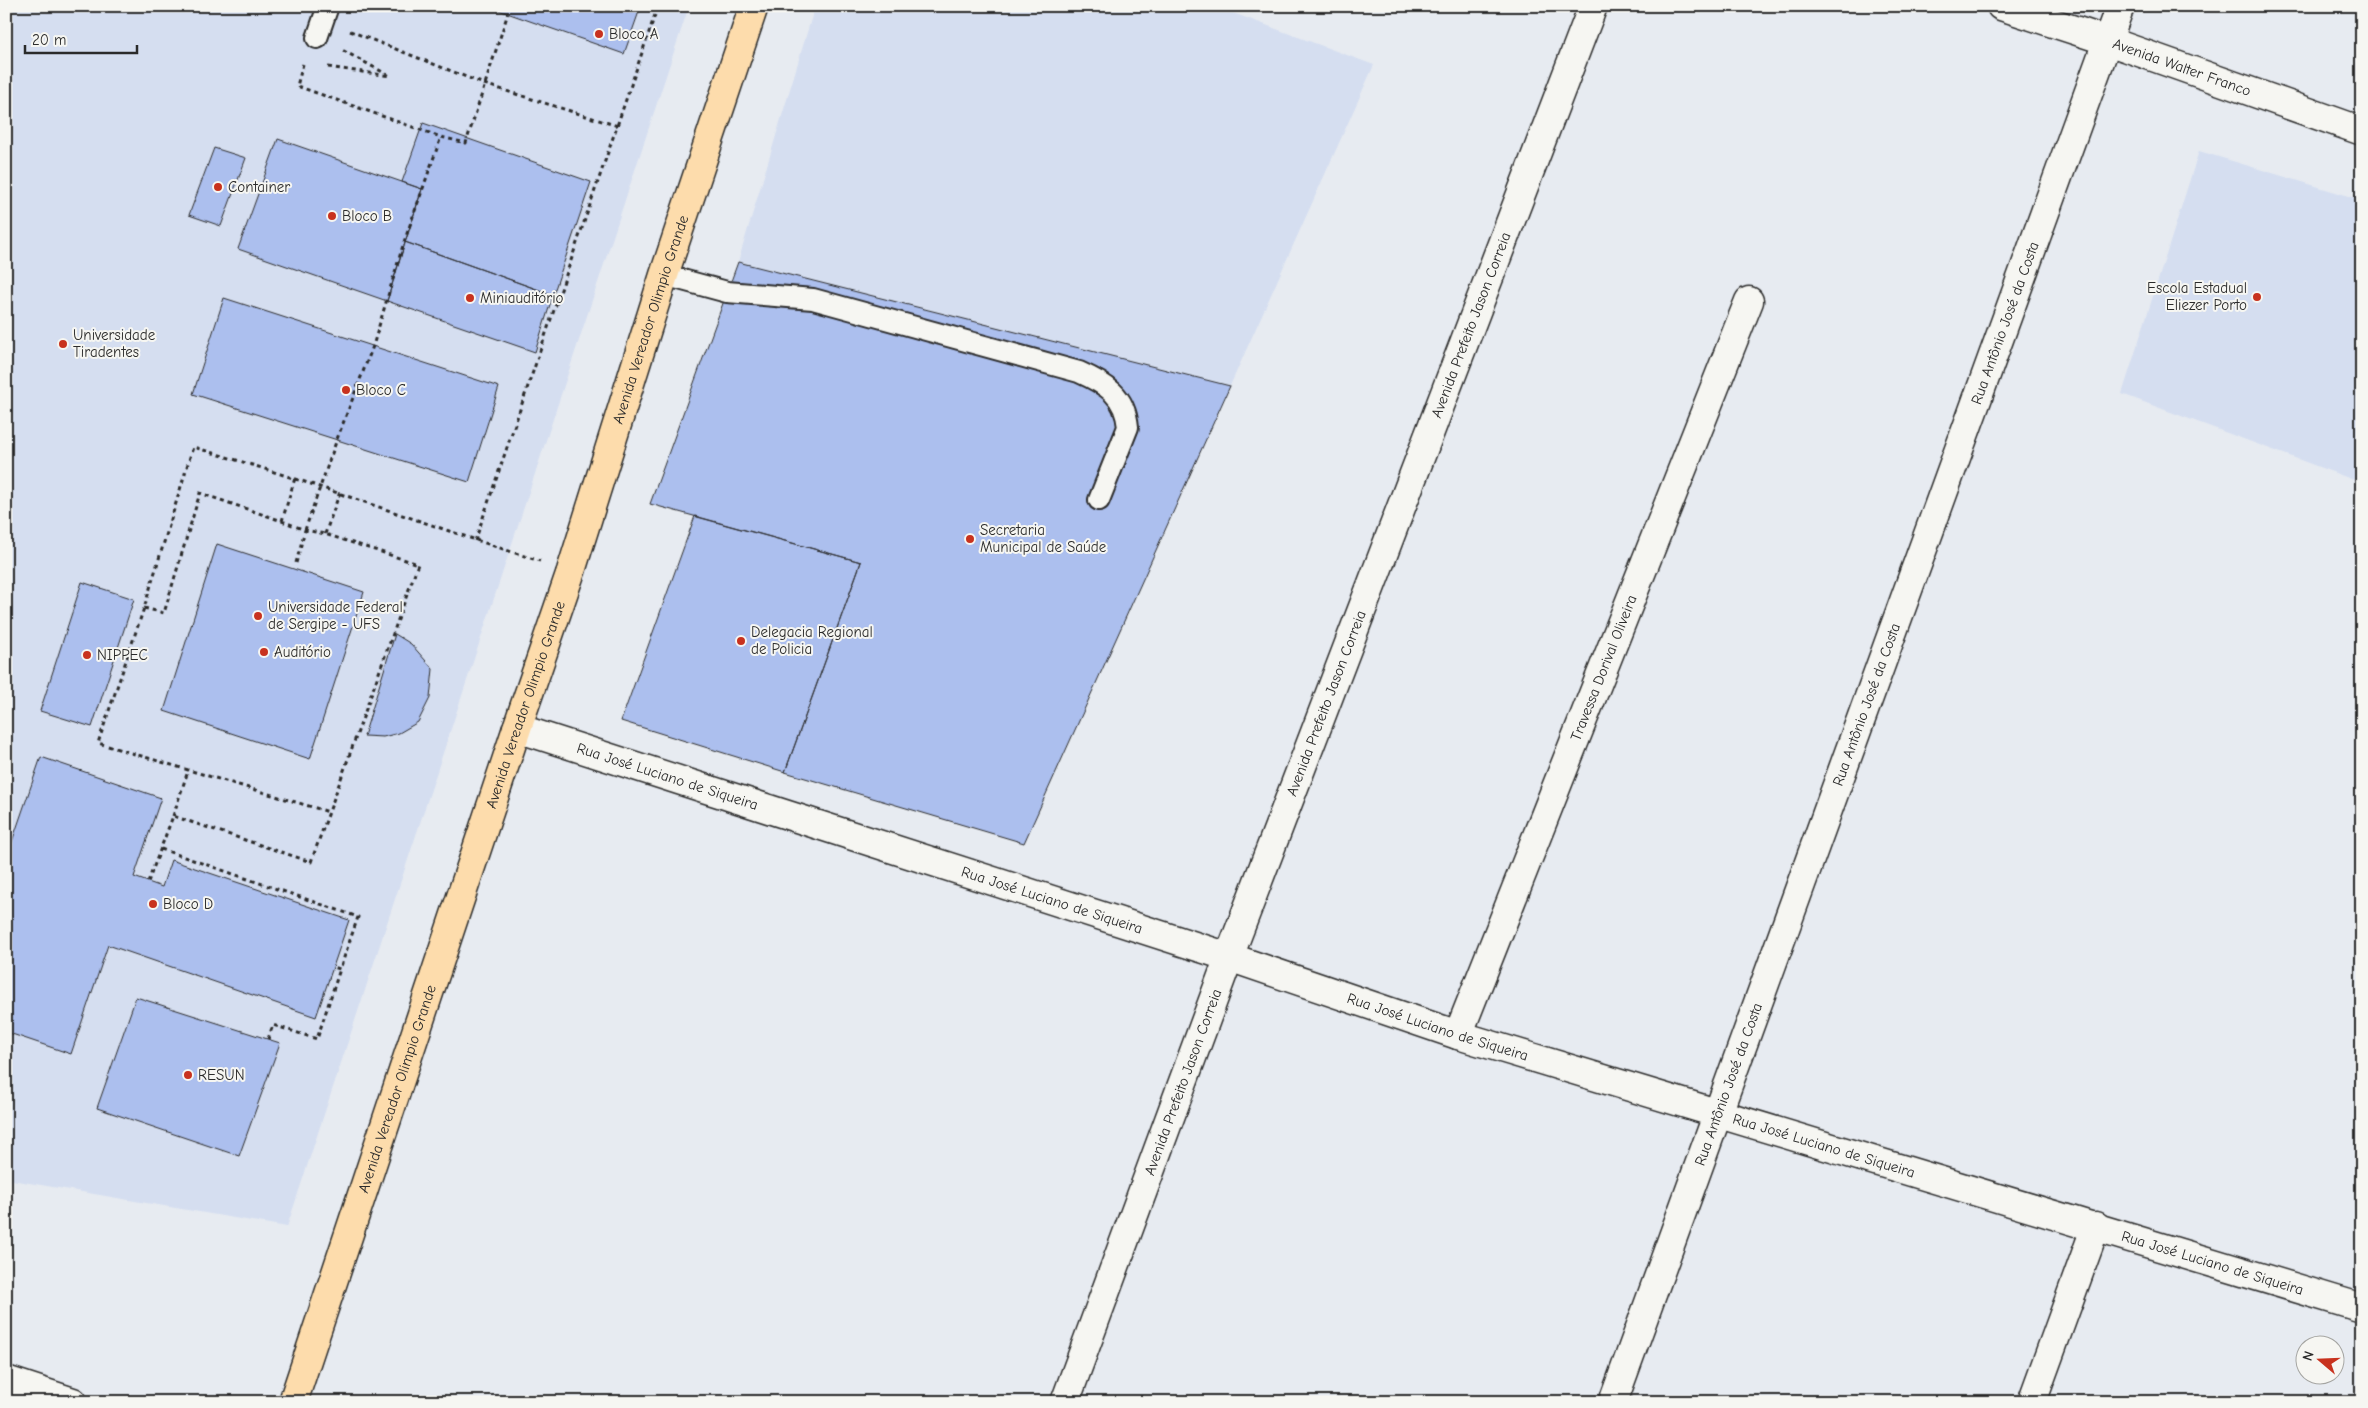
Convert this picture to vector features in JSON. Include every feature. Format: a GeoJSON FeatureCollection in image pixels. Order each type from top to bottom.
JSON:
{"type":"FeatureCollection","features":[{"type":"Feature","properties":{"kind":"main road","name":"Avenida Vereador Olimpio Grande"},"geometry":{"type":"LineString","coordinates":[[294,1402],[517,728],[572,571],[664,275],[754,6]]}},
{"type":"Feature","properties":{"kind":"street","name":"Avenida Prefeito Jason Correia"},"geometry":{"type":"LineString","coordinates":[[1065,1402],[1229,957],[1593,6]]}},
{"type":"Feature","properties":{"kind":"street","name":"Avenida Walter Franco"},"geometry":{"type":"LineString","coordinates":[[2001,6],[2362,131]]}},
{"type":"Feature","properties":{"kind":"street","name":"Rua Antônio José da Costa"},"geometry":{"type":"LineString","coordinates":[[1613,1402],[1716,1114],[2120,6]]}},
{"type":"Feature","properties":{"kind":"street","name":"Travessa Dorival Oliveira"},"geometry":{"type":"LineString","coordinates":[[1458,1035],[1749,301]]}},
{"type":"Feature","properties":{"kind":"street","name":"Rua José Luciano de Siqueira"},"geometry":{"type":"LineString","coordinates":[[517,728],[1229,957],[1458,1035],[1716,1114],[2096,1226],[2362,1308]]}},
{"type":"Feature","properties":{"kind":"street"},"geometry":{"type":"LineString","coordinates":[[2032,1402],[2096,1226]]}},
{"type":"Feature","properties":{"kind":"street"},"geometry":{"type":"LineString","coordinates":[[6,1380],[74,1402]]}},
{"type":"Feature","properties":{"kind":"lane"},"geometry":{"type":"LineString","coordinates":[[664,275],[727,292],[812,299],[1079,372],[1098,381],[1118,396],[1127,414],[1128,427],[1099,500]]}},
{"type":"Feature","properties":{"kind":"path"},"geometry":{"type":"LineString","coordinates":[[475,541],[658,6]]}},
{"type":"Feature","properties":{"kind":"path"},"geometry":{"type":"LineString","coordinates":[[313,65],[303,63],[297,86],[441,137],[466,143],[508,13]]}},
{"type":"Feature","properties":{"kind":"path"},"geometry":{"type":"LineString","coordinates":[[323,22],[484,84],[618,126]]}},
{"type":"Feature","properties":{"kind":"path"},"geometry":{"type":"LineString","coordinates":[[322,66],[390,76],[323,22]]}},
{"type":"Feature","properties":{"kind":"path"},"geometry":{"type":"LineString","coordinates":[[296,563],[305,530],[337,439],[373,346],[404,242],[441,137]]}},
{"type":"Feature","properties":{"kind":"path"},"geometry":{"type":"LineString","coordinates":[[329,812],[98,743],[144,608],[193,447],[340,492],[475,541],[572,571]]}},
{"type":"Feature","properties":{"kind":"path"},"geometry":{"type":"LineString","coordinates":[[282,521],[295,478]]}},
{"type":"Feature","properties":{"kind":"path"},"geometry":{"type":"LineString","coordinates":[[325,534],[340,492]]}},
{"type":"Feature","properties":{"kind":"path"},"geometry":{"type":"LineString","coordinates":[[144,608],[164,613],[200,494],[305,530],[325,534],[418,564],[311,862],[174,816]]}},
{"type":"Feature","properties":{"kind":"path"},"geometry":{"type":"LineString","coordinates":[[148,882],[174,816],[188,771]]}},
{"type":"Feature","properties":{"kind":"path"},"geometry":{"type":"LineString","coordinates":[[161,849],[358,917],[317,1039],[273,1026],[268,1040]]}},
{"type":"Feature","properties":{"kind":"path"},"geometry":{"type":"LineString","coordinates":[[333,967],[340,969]]}},
{"type":"Feature","properties":{"kind":"shaded area","name":"Universidade Federal de Sergipe - UFS"},"geometry":{"type":"Polygon","coordinates":[[[6,6],[689,6],[287,1227],[6,1179],[6,6]]]}},
{"type":"Feature","properties":{"kind":"shaded area"},"geometry":{"type":"Polygon","coordinates":[[[815,6],[1214,6],[1374,65],[1230,386],[738,262],[815,6]]]}},
{"type":"Feature","properties":{"kind":"shaded area","name":"Escola Estadual Eliezer Porto"},"geometry":{"type":"Polygon","coordinates":[[[2199,151],[2362,200],[2362,483],[2122,394],[2199,151]]]}},
{"type":"Feature","properties":{"kind":"building","name":"Bloco A"},"geometry":{"type":"Polygon","coordinates":[[[487,6],[641,6],[624,54],[487,6]]]}},
{"type":"Feature","properties":{"kind":"building"},"geometry":{"type":"Polygon","coordinates":[[[423,123],[591,182],[553,295],[405,242],[422,189],[402,182],[423,123]]]}},
{"type":"Feature","properties":{"kind":"building","name":"Bloco B"},"geometry":{"type":"Polygon","coordinates":[[[278,139],[422,189],[387,301],[238,249],[278,139]]]}},
{"type":"Feature","properties":{"kind":"building","name":"Container"},"geometry":{"type":"Polygon","coordinates":[[[214,148],[246,158],[221,226],[189,215],[214,148]]]}},
{"type":"Feature","properties":{"kind":"building","name":"Miniauditório"},"geometry":{"type":"Polygon","coordinates":[[[405,242],[553,295],[535,352],[387,301],[405,242]]]}},
{"type":"Feature","properties":{"kind":"building","name":"Secretaria Municipal de Saúde"},"geometry":{"type":"Polygon","coordinates":[[[738,262],[1230,386],[1024,843],[785,772],[861,562],[650,504],[738,262]]]}},
{"type":"Feature","properties":{"kind":"building","name":"Bloco C"},"geometry":{"type":"Polygon","coordinates":[[[224,298],[499,387],[469,482],[193,394],[224,298]]]}},
{"type":"Feature","properties":{"kind":"building","name":"Delegacia Regional de Policia"},"geometry":{"type":"Polygon","coordinates":[[[695,516],[861,562],[785,772],[621,721],[695,516]]]}},
{"type":"Feature","properties":{"kind":"building","name":"Auditório"},"geometry":{"type":"Polygon","coordinates":[[[217,544],[364,592],[310,759],[164,711],[217,544]]]}},
{"type":"Feature","properties":{"kind":"building","name":"NIPPEC"},"geometry":{"type":"Polygon","coordinates":[[[82,582],[134,599],[92,727],[40,711],[82,582]]]}},
{"type":"Feature","properties":{"kind":"building"},"geometry":{"type":"Polygon","coordinates":[[[395,634],[411,644],[433,669],[430,698],[418,722],[399,733],[383,737],[364,736],[395,634]]]}},
{"type":"Feature","properties":{"kind":"building","name":"Bloco D"},"geometry":{"type":"Polygon","coordinates":[[[41,757],[161,798],[134,877],[162,887],[171,860],[349,920],[316,1017],[108,945],[71,1054],[6,1032],[6,859],[41,757]]]}},
{"type":"Feature","properties":{"kind":"building","name":"RESUN"},"geometry":{"type":"Polygon","coordinates":[[[136,997],[280,1043],[239,1156],[97,1108],[136,997]]]}},
{"type":"Feature","properties":{"kind":"place","name":"Bloco A"},"geometry":{"type":"Point","coordinates":[599,34]}},
{"type":"Feature","properties":{"kind":"place","name":"Container"},"geometry":{"type":"Point","coordinates":[218,187]}},
{"type":"Feature","properties":{"kind":"place","name":"Bloco B"},"geometry":{"type":"Point","coordinates":[332,216]}},
{"type":"Feature","properties":{"kind":"place","name":"Escola Estadual Eliezer Porto"},"geometry":{"type":"Point","coordinates":[2257,297]}},
{"type":"Feature","properties":{"kind":"place","name":"Miniauditório"},"geometry":{"type":"Point","coordinates":[470,298]}},
{"type":"Feature","properties":{"kind":"place","name":"Universidade Tiradentes"},"geometry":{"type":"Point","coordinates":[63,344]}},
{"type":"Feature","properties":{"kind":"place","name":"Bloco C"},"geometry":{"type":"Point","coordinates":[346,390]}},
{"type":"Feature","properties":{"kind":"place","name":"Secretaria Municipal de Saúde"},"geometry":{"type":"Point","coordinates":[970,539]}},
{"type":"Feature","properties":{"kind":"place","name":"Universidade Federal de Sergipe - UFS"},"geometry":{"type":"Point","coordinates":[258,616]}},
{"type":"Feature","properties":{"kind":"place","name":"Delegacia Regional de Policia"},"geometry":{"type":"Point","coordinates":[741,641]}},
{"type":"Feature","properties":{"kind":"place","name":"Auditório"},"geometry":{"type":"Point","coordinates":[264,652]}},
{"type":"Feature","properties":{"kind":"place","name":"NIPPEC"},"geometry":{"type":"Point","coordinates":[87,655]}},
{"type":"Feature","properties":{"kind":"place","name":"Bloco D"},"geometry":{"type":"Point","coordinates":[153,904]}},
{"type":"Feature","properties":{"kind":"place","name":"RESUN"},"geometry":{"type":"Point","coordinates":[188,1075]}}]}
